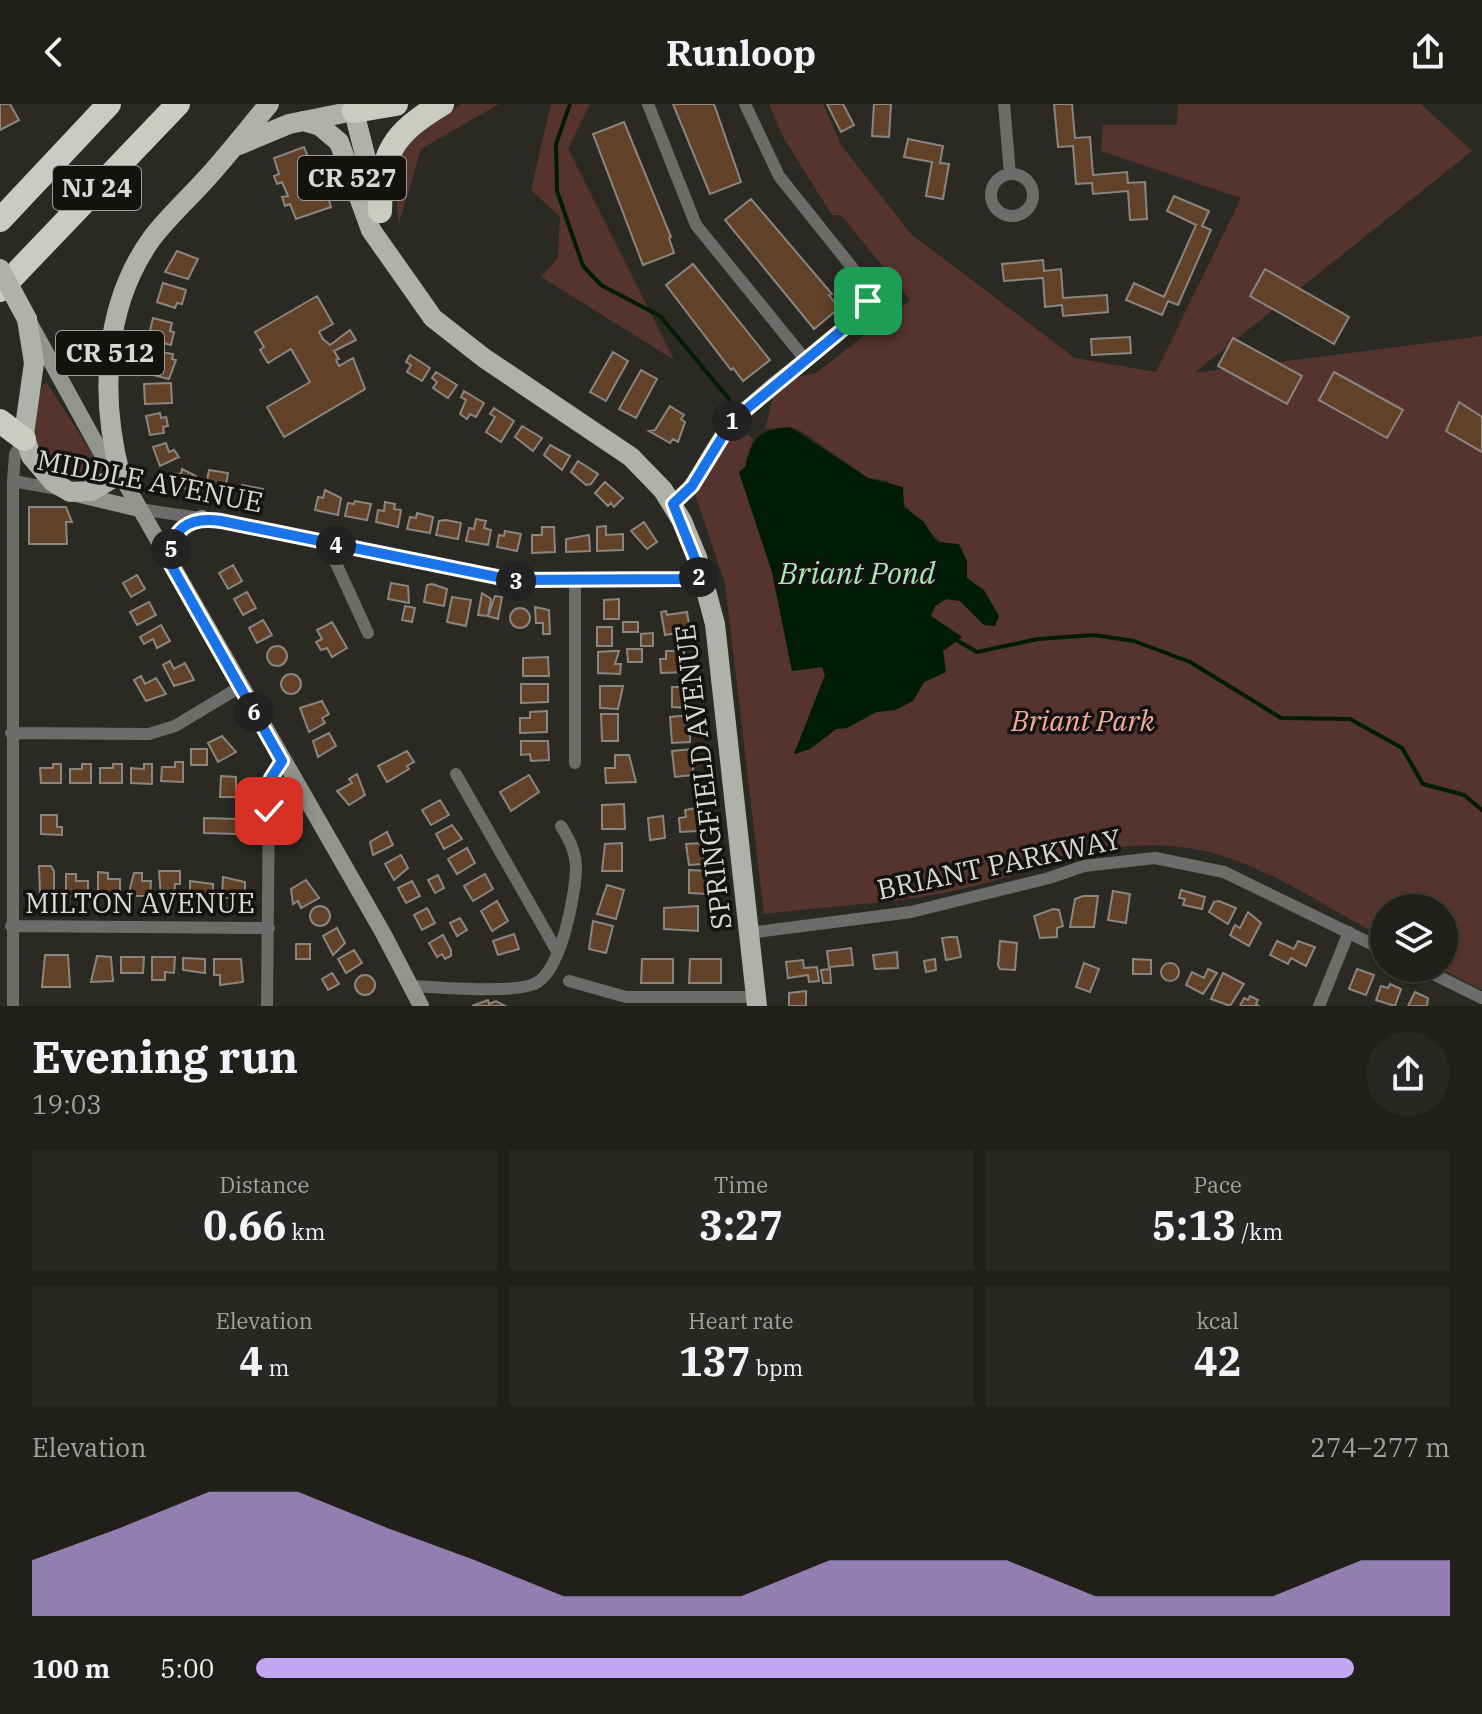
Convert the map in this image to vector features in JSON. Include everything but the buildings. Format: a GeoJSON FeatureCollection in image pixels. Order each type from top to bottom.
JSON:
{"type":"FeatureCollection","features":[{"type":"Feature","properties":{"kind":"highway","name":"NJ 24"},"geometry":{"type":"LineString","coordinates":[[1,218],[109,104]]}},
{"type":"Feature","properties":{"kind":"highway","name":"NJ 24"},"geometry":{"type":"LineString","coordinates":[[0,290],[178,104]]}},
{"type":"Feature","properties":{"kind":"highway"},"geometry":{"type":"LineString","coordinates":[[353,108],[396,104]]}},
{"type":"Feature","properties":{"kind":"highway"},"geometry":{"type":"LineString","coordinates":[[380,211],[381,178],[394,143],[411,124],[442,104]]}},
{"type":"Feature","properties":{"kind":"highway"},"geometry":{"type":"LineString","coordinates":[[0,421],[24,439]]}},
{"type":"Feature","properties":{"kind":"main road"},"geometry":{"type":"LineString","coordinates":[[233,148],[269,104]]}},
{"type":"Feature","properties":{"kind":"main road","name":"CR 512"},"geometry":{"type":"LineString","coordinates":[[120,474],[111,431],[110,350],[127,284],[151,240],[233,148],[267,131],[353,108]]}},
{"type":"Feature","properties":{"kind":"main road","name":"SPRINGFIELD AVENUE"},"geometry":{"type":"LineString","coordinates":[[353,108],[387,249]]}},
{"type":"Feature","properties":{"kind":"main road","name":"SPRINGFIELD AVENUE"},"geometry":{"type":"LineString","coordinates":[[303,121],[320,126],[339,142],[365,217],[407,284],[433,318],[484,358],[631,457],[673,504],[702,576],[715,624],[757,1002]]}},
{"type":"Feature","properties":{"kind":"main road","name":"CR 512"},"geometry":{"type":"LineString","coordinates":[[0,269],[104,458],[120,474],[421,1006]]}},
{"type":"Feature","properties":{"kind":"main road"},"geometry":{"type":"LineString","coordinates":[[27,319],[34,363],[24,439],[42,471],[70,492],[91,491],[120,474]]}},
{"type":"Feature","properties":{"kind":"main road","name":"MIDDLE AVENUE"},"geometry":{"type":"LineString","coordinates":[[70,492],[139,509]]}},
{"type":"Feature","properties":{"kind":"main road"},"geometry":{"type":"LineString","coordinates":[[171,565],[176,534],[202,518]]}},
{"type":"Feature","properties":{"kind":"street"},"geometry":{"type":"LineString","coordinates":[[648,104],[696,225],[804,358]]}},
{"type":"Feature","properties":{"kind":"street"},"geometry":{"type":"LineString","coordinates":[[673,504],[692,486],[732,421],[804,358],[865,311],[868,292],[863,281],[779,176],[745,104]]}},
{"type":"Feature","properties":{"kind":"street"},"geometry":{"type":"LineString","coordinates":[[1004,104],[1010,174]]}},
{"type":"Feature","properties":{"kind":"street"},"geometry":{"type":"LineString","coordinates":[[13,1006],[5,946],[11,926],[13,481],[15,454],[24,439]]}},
{"type":"Feature","properties":{"kind":"street","name":"MIDDLE AVENUE"},"geometry":{"type":"LineString","coordinates":[[13,481],[70,492]]}},
{"type":"Feature","properties":{"kind":"street","name":"MIDDLE AVENUE"},"geometry":{"type":"LineString","coordinates":[[139,509],[202,518],[512,580],[575,582],[702,576]]}},
{"type":"Feature","properties":{"kind":"street"},"geometry":{"type":"LineString","coordinates":[[332,544],[338,570],[368,633]]}},
{"type":"Feature","properties":{"kind":"street"},"geometry":{"type":"LineString","coordinates":[[575,582],[575,763]]}},
{"type":"Feature","properties":{"kind":"street"},"geometry":{"type":"LineString","coordinates":[[11,733],[149,734],[175,726],[240,687]]}},
{"type":"Feature","properties":{"kind":"street"},"geometry":{"type":"LineString","coordinates":[[267,1006],[269,793],[272,775],[282,761]]}},
{"type":"Feature","properties":{"kind":"street"},"geometry":{"type":"LineString","coordinates":[[456,774],[558,953]]}},
{"type":"Feature","properties":{"kind":"street"},"geometry":{"type":"LineString","coordinates":[[411,986],[525,987],[545,979],[558,953],[572,898],[576,866],[572,843],[561,826]]}},
{"type":"Feature","properties":{"kind":"street","name":"BRIANT PARKWAY"},"geometry":{"type":"LineString","coordinates":[[749,933],[911,912],[1107,860],[1155,858],[1224,872],[1370,943]]}},
{"type":"Feature","properties":{"kind":"street","name":"MILTON AVENUE"},"geometry":{"type":"LineString","coordinates":[[11,926],[269,928]]}},
{"type":"Feature","properties":{"kind":"street"},"geometry":{"type":"LineString","coordinates":[[1319,1006],[1349,932]]}},
{"type":"Feature","properties":{"kind":"street"},"geometry":{"type":"LineString","coordinates":[[569,981],[626,997],[757,1002]]}},
{"type":"Feature","properties":{"kind":"street"},"geometry":{"type":"LineString","coordinates":[[1449,982],[1482,998]]}},
{"type":"Feature","properties":{"kind":"green space"},"geometry":{"type":"Polygon","coordinates":[[[461,104],[499,104],[421,149],[399,223],[397,179],[404,150],[425,129],[461,104]]]}},
{"type":"Feature","properties":{"kind":"green space"},"geometry":{"type":"Polygon","coordinates":[[[551,104],[590,104],[568,149],[674,360],[541,277],[558,258],[560,217],[531,190],[551,104]]]}},
{"type":"Feature","properties":{"kind":"green space","name":"Briant Park"},"geometry":{"type":"Polygon","coordinates":[[[769,104],[823,104],[841,145],[911,234],[1075,358],[1156,372],[1241,198],[1101,151],[1103,125],[1177,125],[1178,104],[1421,104],[1472,151],[1194,373],[1482,336],[1482,990],[1458,977],[1458,894],[1370,894],[1370,930],[1252,867],[1205,851],[1171,846],[1108,849],[933,895],[764,914],[725,583],[692,486],[732,421],[753,439],[745,467],[739,472],[772,572],[792,671],[822,667],[825,675],[795,754],[810,749],[836,729],[847,728],[877,712],[895,710],[913,701],[924,682],[946,672],[943,651],[962,637],[931,616],[935,606],[946,599],[960,601],[984,625],[967,578],[967,561],[923,525],[888,481],[868,478],[801,431],[790,427],[765,429],[777,382],[816,373],[910,300],[841,215],[832,215],[783,137],[769,104]]]}},
{"type":"Feature","properties":{"kind":"green space"},"geometry":{"type":"Polygon","coordinates":[[[47,383],[102,469],[97,478],[72,480],[52,468],[44,457],[35,434],[34,421],[43,384],[47,383]]]}},
{"type":"Feature","properties":{"kind":"water","name":"Briant Pond"},"geometry":{"type":"Polygon","coordinates":[[[790,427],[868,478],[903,487],[904,507],[923,521],[937,542],[959,544],[967,561],[967,578],[984,590],[999,616],[995,626],[984,625],[960,601],[946,599],[935,606],[931,616],[962,637],[943,651],[946,672],[924,682],[913,701],[895,710],[876,712],[847,728],[836,729],[810,749],[794,754],[825,675],[822,667],[792,671],[772,572],[739,472],[745,467],[758,437],[771,430],[790,427]]]}},
{"type":"Feature","properties":{"kind":"waterway"},"geometry":{"type":"LineString","coordinates":[[570,104],[556,144],[557,191],[583,266],[601,285],[660,316],[729,399]]}},
{"type":"Feature","properties":{"kind":"waterway"},"geometry":{"type":"LineString","coordinates":[[953,638],[977,652],[1038,639],[1094,635],[1134,641],[1190,662],[1281,718],[1350,719],[1402,748],[1423,784],[1464,795],[1482,810]]}},
{"type":"Feature","properties":{"kind":"route"},"geometry":{"type":"LineString","coordinates":[[269,811],[271,778],[282,761],[171,565],[171,549],[180,529],[202,518],[525,582],[689,579],[702,576],[688,534],[673,504],[692,486],[732,421],[804,358],[865,311],[868,301]]}}]}
